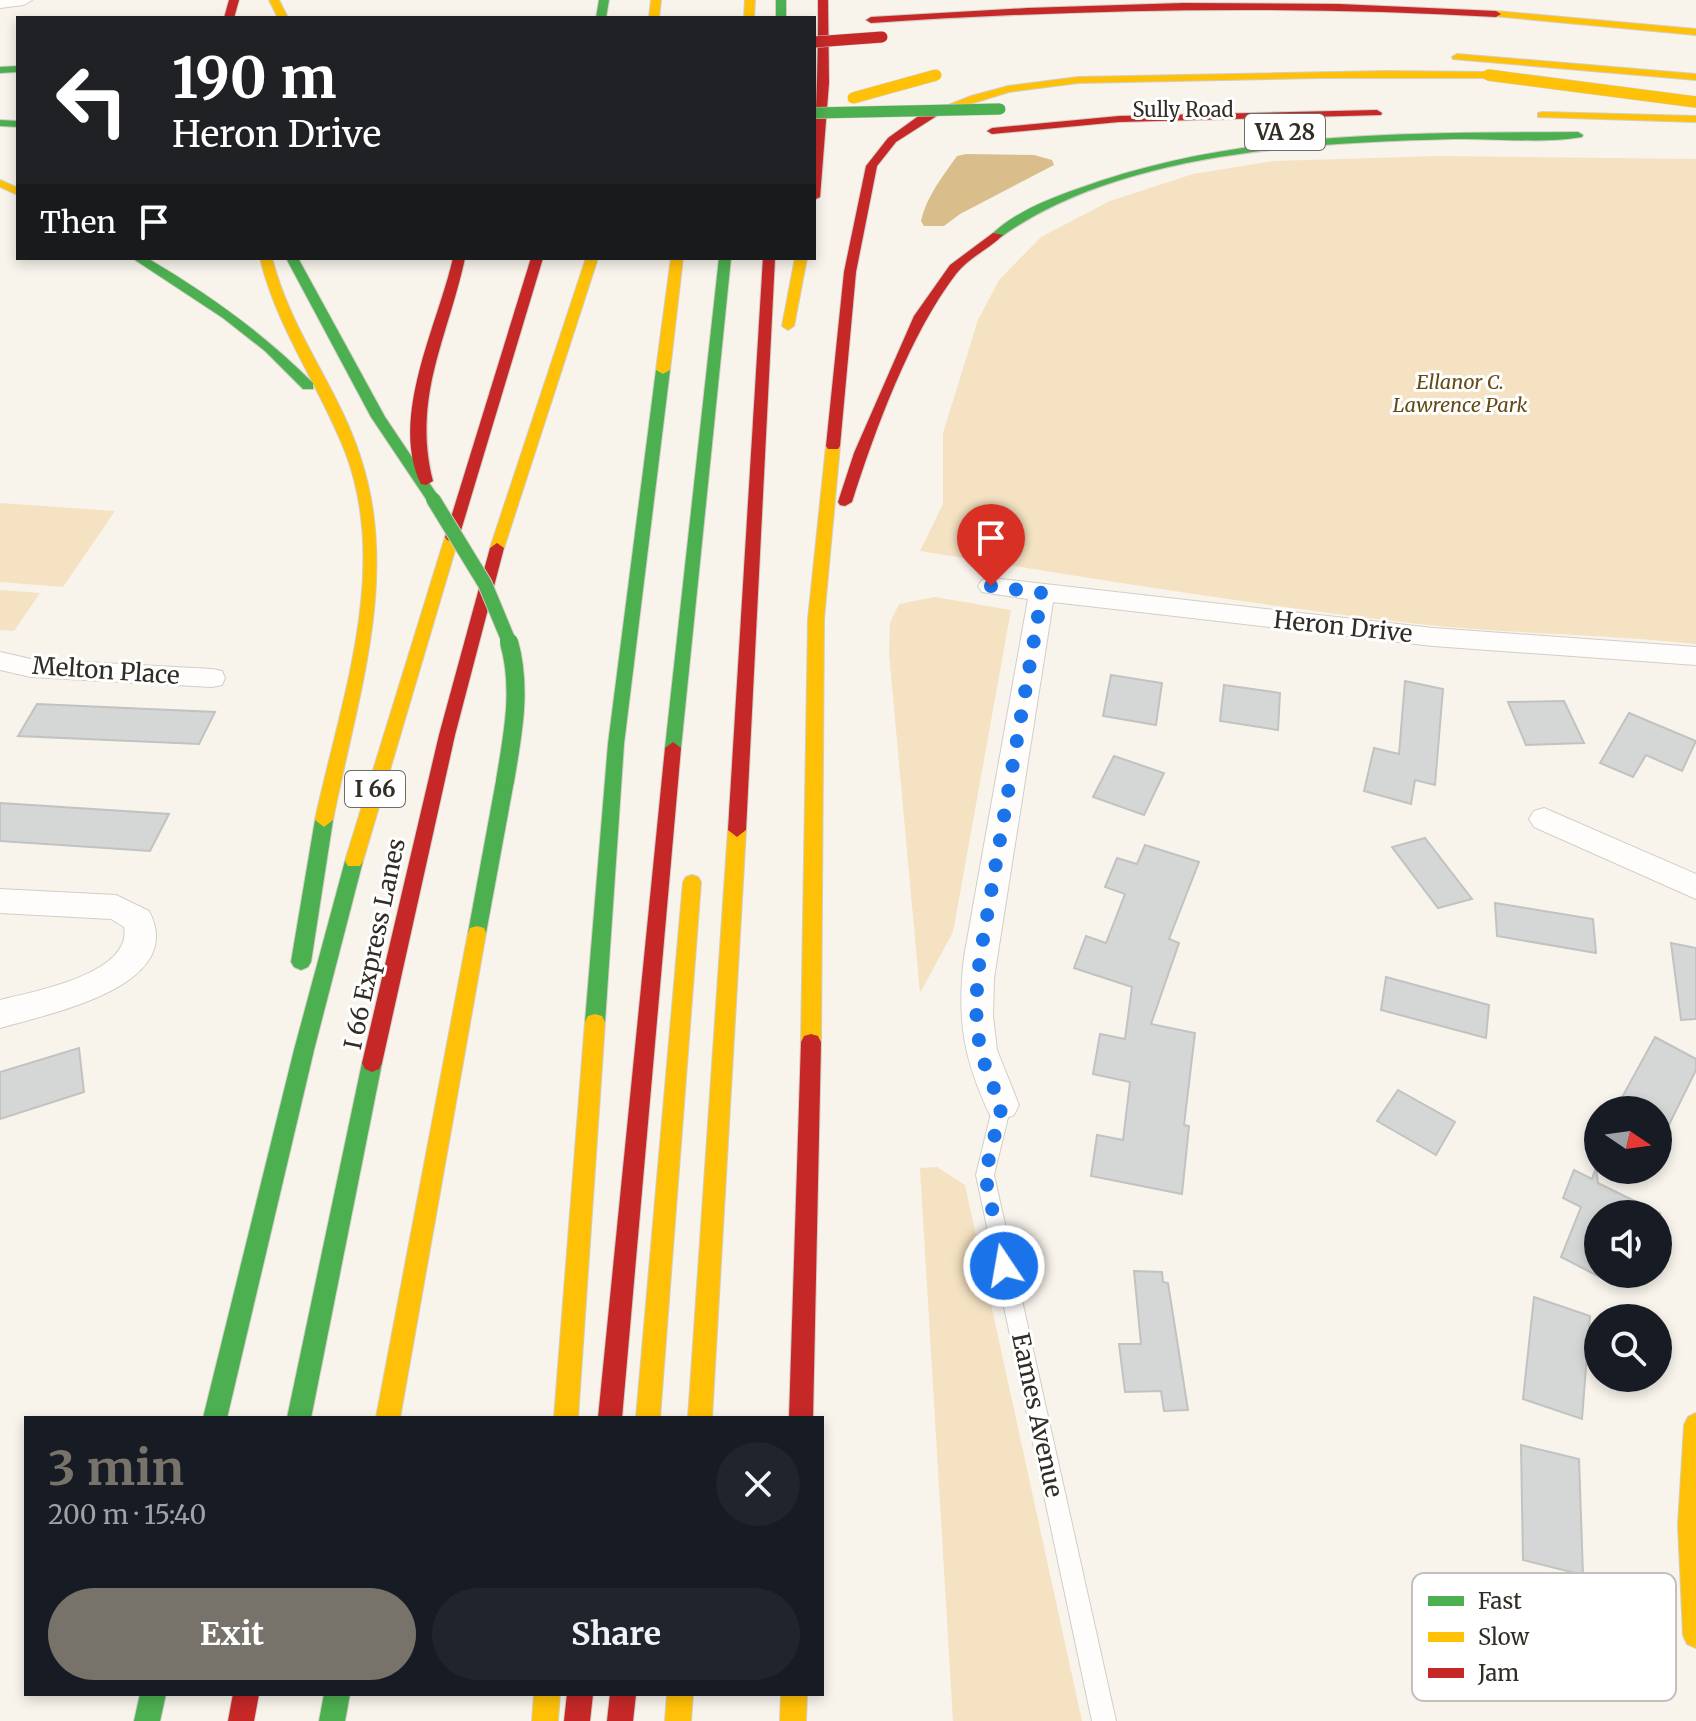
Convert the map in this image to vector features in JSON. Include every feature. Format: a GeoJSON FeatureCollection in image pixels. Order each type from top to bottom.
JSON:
{"type":"FeatureCollection","features":[{"type":"Feature","properties":{"kind":"main road"},"geometry":{"type":"LineString","coordinates":[[816,174],[824,83],[823,0]]}},
{"type":"Feature","properties":{"kind":"main road"},"geometry":{"type":"LineString","coordinates":[[986,12],[1061,0]]}},
{"type":"Feature","properties":{"kind":"main road"},"geometry":{"type":"LineString","coordinates":[[1544,0],[1696,30]]}},
{"type":"Feature","properties":{"kind":"main road"},"geometry":{"type":"LineString","coordinates":[[816,24],[1191,3],[1335,4],[1493,12],[1696,30]]}},
{"type":"Feature","properties":{"kind":"main road"},"geometry":{"type":"LineString","coordinates":[[816,42],[1116,22],[1284,19],[1432,24],[1696,48]]}},
{"type":"Feature","properties":{"kind":"main road"},"geometry":{"type":"LineString","coordinates":[[1021,69],[1403,65],[1696,77]]}},
{"type":"Feature","properties":{"kind":"main road"},"geometry":{"type":"LineString","coordinates":[[801,1416],[811,1067],[816,619],[850,272],[872,166],[892,140],[924,117],[969,98],[1058,80],[1403,65],[1696,102]]}},
{"type":"Feature","properties":{"kind":"main road"},"geometry":{"type":"LineString","coordinates":[[816,113],[880,89],[946,74]]}},
{"type":"Feature","properties":{"kind":"main road"},"geometry":{"type":"LineString","coordinates":[[1277,94],[1490,84],[1696,87]]}},
{"type":"Feature","properties":{"kind":"main road"},"geometry":{"type":"LineString","coordinates":[[1044,107],[1214,98]]}},
{"type":"Feature","properties":{"kind":"main road","name":"Sully Road"},"geometry":{"type":"LineString","coordinates":[[1136,103],[1391,111],[1119,119],[985,131],[1601,136]]}},
{"type":"Feature","properties":{"kind":"main road"},"geometry":{"type":"LineString","coordinates":[[816,114],[1007,109]]}},
{"type":"Feature","properties":{"kind":"main road"},"geometry":{"type":"LineString","coordinates":[[1524,114],[1696,119]]}},
{"type":"Feature","properties":{"kind":"main road"},"geometry":{"type":"LineString","coordinates":[[816,131],[842,131]]}},
{"type":"Feature","properties":{"kind":"main road"},"geometry":{"type":"LineString","coordinates":[[869,131],[938,131]]}},
{"type":"Feature","properties":{"kind":"main road"},"geometry":{"type":"LineString","coordinates":[[815,653],[829,618],[848,491],[897,367],[923,310],[938,287],[970,253],[1006,227],[1045,206],[1103,182],[1211,156],[1386,140],[1578,135]]}},
{"type":"Feature","properties":{"kind":"main road"},"geometry":{"type":"LineString","coordinates":[[141,260],[249,328],[294,370],[340,427]]}},
{"type":"Feature","properties":{"kind":"main road"},"geometry":{"type":"LineString","coordinates":[[267,260],[275,292],[322,384],[358,471],[369,513],[369,585],[356,671],[328,797],[297,984]]}},
{"type":"Feature","properties":{"kind":"main road"},"geometry":{"type":"LineString","coordinates":[[293,260],[395,444],[433,499],[494,600],[512,649],[516,676],[505,781],[388,1416]]}},
{"type":"Feature","properties":{"kind":"main road"},"geometry":{"type":"LineString","coordinates":[[433,499],[423,470],[418,438],[422,385],[454,285],[459,260]]}},
{"type":"Feature","properties":{"kind":"main road","name":"I 66"},"geometry":{"type":"LineString","coordinates":[[215,1416],[359,844],[536,260]]}},
{"type":"Feature","properties":{"kind":"main road","name":"I 66 Express Lanes"},"geometry":{"type":"LineString","coordinates":[[299,1416],[390,984],[454,707],[509,507],[591,260]]}},
{"type":"Feature","properties":{"kind":"main road"},"geometry":{"type":"LineString","coordinates":[[566,1416],[616,744],[677,260]]}},
{"type":"Feature","properties":{"kind":"main road"},"geometry":{"type":"LineString","coordinates":[[610,1416],[679,690],[725,260]]}},
{"type":"Feature","properties":{"kind":"main road"},"geometry":{"type":"LineString","coordinates":[[700,1416],[769,260]]}},
{"type":"Feature","properties":{"kind":"main road"},"geometry":{"type":"LineString","coordinates":[[759,441],[801,260]]}},
{"type":"Feature","properties":{"kind":"main road"},"geometry":{"type":"LineString","coordinates":[[709,415],[715,519]]}},
{"type":"Feature","properties":{"kind":"main road"},"geometry":{"type":"LineString","coordinates":[[648,1416],[694,865]]}},
{"type":"Feature","properties":{"kind":"main road"},"geometry":{"type":"LineString","coordinates":[[248,1280],[289,1031]]}},
{"type":"Feature","properties":{"kind":"main road"},"geometry":{"type":"LineString","coordinates":[[1696,1425],[1690,1525],[1696,1635]]}},
{"type":"Feature","properties":{"kind":"main road"},"geometry":{"type":"LineString","coordinates":[[147,1721],[153,1696]]}},
{"type":"Feature","properties":{"kind":"main road"},"geometry":{"type":"LineString","coordinates":[[241,1721],[246,1696]]}},
{"type":"Feature","properties":{"kind":"main road"},"geometry":{"type":"LineString","coordinates":[[332,1721],[337,1696]]}},
{"type":"Feature","properties":{"kind":"main road"},"geometry":{"type":"LineString","coordinates":[[545,1721],[547,1696]]}},
{"type":"Feature","properties":{"kind":"main road"},"geometry":{"type":"LineString","coordinates":[[577,1721],[580,1696]]}},
{"type":"Feature","properties":{"kind":"main road"},"geometry":{"type":"LineString","coordinates":[[620,1721],[623,1696]]}},
{"type":"Feature","properties":{"kind":"main road"},"geometry":{"type":"LineString","coordinates":[[678,1721],[680,1696]]}},
{"type":"Feature","properties":{"kind":"main road"},"geometry":{"type":"LineString","coordinates":[[793,1721],[794,1696]]}},
{"type":"Feature","properties":{"kind":"street"},"geometry":{"type":"LineString","coordinates":[[0,3],[24,0]]}},
{"type":"Feature","properties":{"kind":"street","name":"Heron Drive"},"geometry":{"type":"LineString","coordinates":[[991,586],[1503,644],[1696,656]]}},
{"type":"Feature","properties":{"kind":"street","name":"Eames Avenue"},"geometry":{"type":"LineString","coordinates":[[1002,1105],[987,1076],[979,1051],[975,1006],[1042,593]]}},
{"type":"Feature","properties":{"kind":"street","name":"Melton Place"},"geometry":{"type":"LineString","coordinates":[[0,661],[31,668],[212,678]]}},
{"type":"Feature","properties":{"kind":"street"},"geometry":{"type":"LineString","coordinates":[[1544,819],[1696,887]]}},
{"type":"Feature","properties":{"kind":"street"},"geometry":{"type":"LineString","coordinates":[[0,901],[116,907],[138,920],[141,939],[127,965],[101,984],[0,1014]]}},
{"type":"Feature","properties":{"kind":"lane","name":"Eames Avenue"},"geometry":{"type":"LineString","coordinates":[[1002,1105],[985,1175],[1104,1721]]}},
{"type":"Feature","properties":{"kind":"green space","name":"Ellanor C. Lawrence Park"},"geometry":{"type":"Polygon","coordinates":[[[1439,156],[1696,159],[1696,644],[1418,624],[920,551],[943,504],[943,433],[978,320],[999,280],[1041,237],[1110,201],[1193,174],[1274,161],[1439,156]]]}},
{"type":"Feature","properties":{"kind":"green space"},"geometry":{"type":"Polygon","coordinates":[[[0,503],[115,511],[63,587],[0,582],[0,503]]]}},
{"type":"Feature","properties":{"kind":"green space"},"geometry":{"type":"Polygon","coordinates":[[[0,590],[40,593],[14,631],[0,630],[0,590]]]}},
{"type":"Feature","properties":{"kind":"green space"},"geometry":{"type":"Polygon","coordinates":[[[935,597],[1011,610],[953,932],[920,993],[889,653],[890,623],[899,604],[935,597]]]}},
{"type":"Feature","properties":{"kind":"green space"},"geometry":{"type":"Polygon","coordinates":[[[937,1167],[965,1185],[1082,1721],[953,1721],[920,1168],[937,1167]]]}},
{"type":"Feature","properties":{"kind":"shaded area"},"geometry":{"type":"Polygon","coordinates":[[[1034,155],[1052,160],[1054,165],[960,214],[944,226],[924,226],[921,221],[923,212],[936,187],[957,156],[1034,155]]]}},
{"type":"Feature","properties":{"kind":"building"},"geometry":{"type":"Polygon","coordinates":[[[1111,675],[1162,683],[1156,725],[1103,716],[1111,675]]]}},
{"type":"Feature","properties":{"kind":"building"},"geometry":{"type":"Polygon","coordinates":[[[1405,681],[1443,689],[1435,785],[1415,780],[1411,804],[1364,791],[1374,748],[1399,754],[1405,681]]]}},
{"type":"Feature","properties":{"kind":"building"},"geometry":{"type":"Polygon","coordinates":[[[1224,685],[1280,693],[1278,730],[1220,721],[1224,685]]]}},
{"type":"Feature","properties":{"kind":"building"},"geometry":{"type":"Polygon","coordinates":[[[1564,701],[1584,743],[1526,745],[1508,702],[1564,701]]]}},
{"type":"Feature","properties":{"kind":"building"},"geometry":{"type":"Polygon","coordinates":[[[37,704],[215,712],[199,744],[18,736],[37,704]]]}},
{"type":"Feature","properties":{"kind":"building"},"geometry":{"type":"Polygon","coordinates":[[[1629,713],[1696,741],[1682,771],[1646,755],[1633,777],[1600,763],[1629,713]]]}},
{"type":"Feature","properties":{"kind":"building"},"geometry":{"type":"Polygon","coordinates":[[[1114,756],[1164,773],[1144,815],[1093,797],[1114,756]]]}},
{"type":"Feature","properties":{"kind":"building"},"geometry":{"type":"Polygon","coordinates":[[[0,803],[169,814],[150,851],[0,841],[0,803]]]}},
{"type":"Feature","properties":{"kind":"building"},"geometry":{"type":"Polygon","coordinates":[[[1425,838],[1472,899],[1438,908],[1392,847],[1425,838]]]}},
{"type":"Feature","properties":{"kind":"building"},"geometry":{"type":"Polygon","coordinates":[[[1145,845],[1199,862],[1169,939],[1179,943],[1151,1024],[1195,1033],[1184,1125],[1189,1126],[1182,1194],[1091,1176],[1097,1135],[1123,1140],[1130,1082],[1093,1074],[1100,1034],[1125,1039],[1132,987],[1074,968],[1086,936],[1106,943],[1125,894],[1105,887],[1117,858],[1137,864],[1145,845]]]}},
{"type":"Feature","properties":{"kind":"building"},"geometry":{"type":"Polygon","coordinates":[[[1495,903],[1593,919],[1596,953],[1497,936],[1495,903]]]}},
{"type":"Feature","properties":{"kind":"building"},"geometry":{"type":"Polygon","coordinates":[[[1671,943],[1696,948],[1696,1019],[1681,1020],[1671,943]]]}},
{"type":"Feature","properties":{"kind":"building"},"geometry":{"type":"Polygon","coordinates":[[[1386,977],[1489,1005],[1486,1038],[1381,1010],[1386,977]]]}},
{"type":"Feature","properties":{"kind":"building"},"geometry":{"type":"Polygon","coordinates":[[[1655,1037],[1696,1059],[1696,1070],[1672,1119],[1672,1096],[1623,1096],[1655,1037]]]}},
{"type":"Feature","properties":{"kind":"building"},"geometry":{"type":"Polygon","coordinates":[[[79,1048],[84,1092],[0,1119],[0,1072],[79,1048]]]}},
{"type":"Feature","properties":{"kind":"building"},"geometry":{"type":"Polygon","coordinates":[[[1398,1090],[1455,1122],[1436,1155],[1377,1121],[1398,1090]]]}},
{"type":"Feature","properties":{"kind":"building"},"geometry":{"type":"Polygon","coordinates":[[[1574,1170],[1584,1175],[1584,1184],[1600,1184],[1633,1200],[1584,1200],[1584,1269],[1561,1257],[1581,1207],[1563,1198],[1574,1170]]]}},
{"type":"Feature","properties":{"kind":"building"},"geometry":{"type":"Polygon","coordinates":[[[1134,1271],[1162,1272],[1163,1282],[1168,1283],[1188,1410],[1164,1411],[1161,1391],[1125,1392],[1119,1344],[1141,1344],[1134,1271]]]}},
{"type":"Feature","properties":{"kind":"building"},"geometry":{"type":"Polygon","coordinates":[[[1534,1297],[1584,1314],[1582,1419],[1523,1399],[1534,1297]]]}},
{"type":"Feature","properties":{"kind":"building"},"geometry":{"type":"Polygon","coordinates":[[[1521,1445],[1579,1459],[1583,1573],[1523,1560],[1521,1445]]]}},
{"type":"Feature","properties":{"kind":"traffic: fast"},"geometry":{"type":"LineString","coordinates":[[601,16],[604,0]]}},
{"type":"Feature","properties":{"kind":"traffic: fast"},"geometry":{"type":"LineString","coordinates":[[781,0],[781,16]]}},
{"type":"Feature","properties":{"kind":"traffic: fast"},"geometry":{"type":"LineString","coordinates":[[0,70],[16,69]]}},
{"type":"Feature","properties":{"kind":"traffic: fast"},"geometry":{"type":"LineString","coordinates":[[816,113],[1000,109]]}},
{"type":"Feature","properties":{"kind":"traffic: fast"},"geometry":{"type":"LineString","coordinates":[[0,123],[16,124]]}},
{"type":"Feature","properties":{"kind":"traffic: fast"},"geometry":{"type":"LineString","coordinates":[[997,235],[1041,208],[1090,188],[1179,163],[1235,152],[1406,137],[1578,135]]}},
{"type":"Feature","properties":{"kind":"traffic: fast"},"geometry":{"type":"LineString","coordinates":[[141,260],[228,316],[308,386]]}},
{"type":"Feature","properties":{"kind":"traffic: fast"},"geometry":{"type":"LineString","coordinates":[[293,260],[378,417],[433,499]]}},
{"type":"Feature","properties":{"kind":"traffic: fast"},"geometry":{"type":"LineString","coordinates":[[673,748],[725,260]]}},
{"type":"Feature","properties":{"kind":"traffic: fast"},"geometry":{"type":"LineString","coordinates":[[595,1022],[616,744],[663,370]]}},
{"type":"Feature","properties":{"kind":"traffic: fast"},"geometry":{"type":"LineString","coordinates":[[433,499],[485,584],[512,652],[516,703],[505,781]]}},
{"type":"Feature","properties":{"kind":"traffic: fast"},"geometry":{"type":"LineString","coordinates":[[477,933],[505,781]]}},
{"type":"Feature","properties":{"kind":"traffic: fast"},"geometry":{"type":"LineString","coordinates":[[301,962],[324,820]]}},
{"type":"Feature","properties":{"kind":"traffic: fast"},"geometry":{"type":"LineString","coordinates":[[215,1416],[304,1050],[354,861]]}},
{"type":"Feature","properties":{"kind":"traffic: fast"},"geometry":{"type":"LineString","coordinates":[[299,1416],[372,1063]]}},
{"type":"Feature","properties":{"kind":"traffic: fast"},"geometry":{"type":"LineString","coordinates":[[147,1721],[153,1696]]}},
{"type":"Feature","properties":{"kind":"traffic: fast"},"geometry":{"type":"LineString","coordinates":[[332,1721],[337,1696]]}},
{"type":"Feature","properties":{"kind":"traffic: slow"},"geometry":{"type":"LineString","coordinates":[[274,0],[282,16]]}},
{"type":"Feature","properties":{"kind":"traffic: slow"},"geometry":{"type":"LineString","coordinates":[[654,16],[656,0]]}},
{"type":"Feature","properties":{"kind":"traffic: slow"},"geometry":{"type":"LineString","coordinates":[[749,16],[750,0]]}},
{"type":"Feature","properties":{"kind":"traffic: slow"},"geometry":{"type":"LineString","coordinates":[[1496,14],[1696,32]]}},
{"type":"Feature","properties":{"kind":"traffic: slow"},"geometry":{"type":"LineString","coordinates":[[1457,57],[1696,77]]}},
{"type":"Feature","properties":{"kind":"traffic: slow"},"geometry":{"type":"LineString","coordinates":[[853,98],[936,75]]}},
{"type":"Feature","properties":{"kind":"traffic: slow"},"geometry":{"type":"LineString","coordinates":[[941,110],[1008,89],[1078,80],[1488,75]]}},
{"type":"Feature","properties":{"kind":"traffic: slow"},"geometry":{"type":"LineString","coordinates":[[1488,75],[1696,102]]}},
{"type":"Feature","properties":{"kind":"traffic: slow"},"geometry":{"type":"LineString","coordinates":[[1542,115],[1696,119]]}},
{"type":"Feature","properties":{"kind":"traffic: slow"},"geometry":{"type":"LineString","coordinates":[[0,183],[16,191]]}},
{"type":"Feature","properties":{"kind":"traffic: slow"},"geometry":{"type":"LineString","coordinates":[[266,260],[281,309],[344,432],[366,502],[370,548],[369,593],[363,639],[324,820]]}},
{"type":"Feature","properties":{"kind":"traffic: slow"},"geometry":{"type":"LineString","coordinates":[[497,548],[591,260]]}},
{"type":"Feature","properties":{"kind":"traffic: slow"},"geometry":{"type":"LineString","coordinates":[[663,370],[677,260]]}},
{"type":"Feature","properties":{"kind":"traffic: slow"},"geometry":{"type":"LineString","coordinates":[[788,326],[801,260]]}},
{"type":"Feature","properties":{"kind":"traffic: slow"},"geometry":{"type":"LineString","coordinates":[[811,1042],[816,619],[833,446]]}},
{"type":"Feature","properties":{"kind":"traffic: slow"},"geometry":{"type":"LineString","coordinates":[[354,861],[452,537]]}},
{"type":"Feature","properties":{"kind":"traffic: slow"},"geometry":{"type":"LineString","coordinates":[[700,1416],[737,830]]}},
{"type":"Feature","properties":{"kind":"traffic: slow"},"geometry":{"type":"LineString","coordinates":[[648,1416],[692,882]]}},
{"type":"Feature","properties":{"kind":"traffic: slow"},"geometry":{"type":"LineString","coordinates":[[388,1416],[477,933]]}},
{"type":"Feature","properties":{"kind":"traffic: slow"},"geometry":{"type":"LineString","coordinates":[[566,1416],[595,1022]]}},
{"type":"Feature","properties":{"kind":"traffic: slow"},"geometry":{"type":"LineString","coordinates":[[1696,1425],[1690,1525],[1696,1635]]}},
{"type":"Feature","properties":{"kind":"traffic: slow"},"geometry":{"type":"LineString","coordinates":[[545,1721],[547,1696]]}},
{"type":"Feature","properties":{"kind":"traffic: slow"},"geometry":{"type":"LineString","coordinates":[[678,1721],[680,1696]]}},
{"type":"Feature","properties":{"kind":"traffic: slow"},"geometry":{"type":"LineString","coordinates":[[793,1721],[794,1696]]}},
{"type":"Feature","properties":{"kind":"traffic: jam"},"geometry":{"type":"LineString","coordinates":[[230,16],[234,0]]}},
{"type":"Feature","properties":{"kind":"traffic: jam"},"geometry":{"type":"LineString","coordinates":[[816,174],[824,83],[823,0]]}},
{"type":"Feature","properties":{"kind":"traffic: jam"},"geometry":{"type":"LineString","coordinates":[[871,20],[1183,6],[1339,7],[1496,14]]}},
{"type":"Feature","properties":{"kind":"traffic: jam"},"geometry":{"type":"LineString","coordinates":[[816,42],[882,37]]}},
{"type":"Feature","properties":{"kind":"traffic: jam"},"geometry":{"type":"LineString","coordinates":[[833,446],[850,272],[872,166],[892,140],[924,117],[941,110]]}},
{"type":"Feature","properties":{"kind":"traffic: jam"},"geometry":{"type":"LineString","coordinates":[[992,131],[1119,119],[1377,113]]}},
{"type":"Feature","properties":{"kind":"traffic: jam"},"geometry":{"type":"LineString","coordinates":[[845,502],[861,453],[920,316],[954,268],[997,235]]}},
{"type":"Feature","properties":{"kind":"traffic: jam"},"geometry":{"type":"LineString","coordinates":[[426,481],[418,436],[420,399],[459,260]]}},
{"type":"Feature","properties":{"kind":"traffic: jam"},"geometry":{"type":"LineString","coordinates":[[452,537],[536,260]]}},
{"type":"Feature","properties":{"kind":"traffic: jam"},"geometry":{"type":"LineString","coordinates":[[737,830],[769,260]]}},
{"type":"Feature","properties":{"kind":"traffic: jam"},"geometry":{"type":"LineString","coordinates":[[372,1063],[447,735],[497,548]]}},
{"type":"Feature","properties":{"kind":"traffic: jam"},"geometry":{"type":"LineString","coordinates":[[610,1416],[673,748]]}},
{"type":"Feature","properties":{"kind":"traffic: jam"},"geometry":{"type":"LineString","coordinates":[[801,1416],[811,1042]]}},
{"type":"Feature","properties":{"kind":"traffic: jam"},"geometry":{"type":"LineString","coordinates":[[241,1721],[246,1696]]}},
{"type":"Feature","properties":{"kind":"traffic: jam"},"geometry":{"type":"LineString","coordinates":[[577,1721],[580,1696]]}},
{"type":"Feature","properties":{"kind":"traffic: jam"},"geometry":{"type":"LineString","coordinates":[[620,1721],[623,1696]]}},
{"type":"Feature","properties":{"kind":"route"},"geometry":{"type":"LineString","coordinates":[[991,586],[1042,593],[980,957],[975,1006],[979,1051],[987,1076],[1002,1105],[985,1175],[1004,1266]]}}]}
